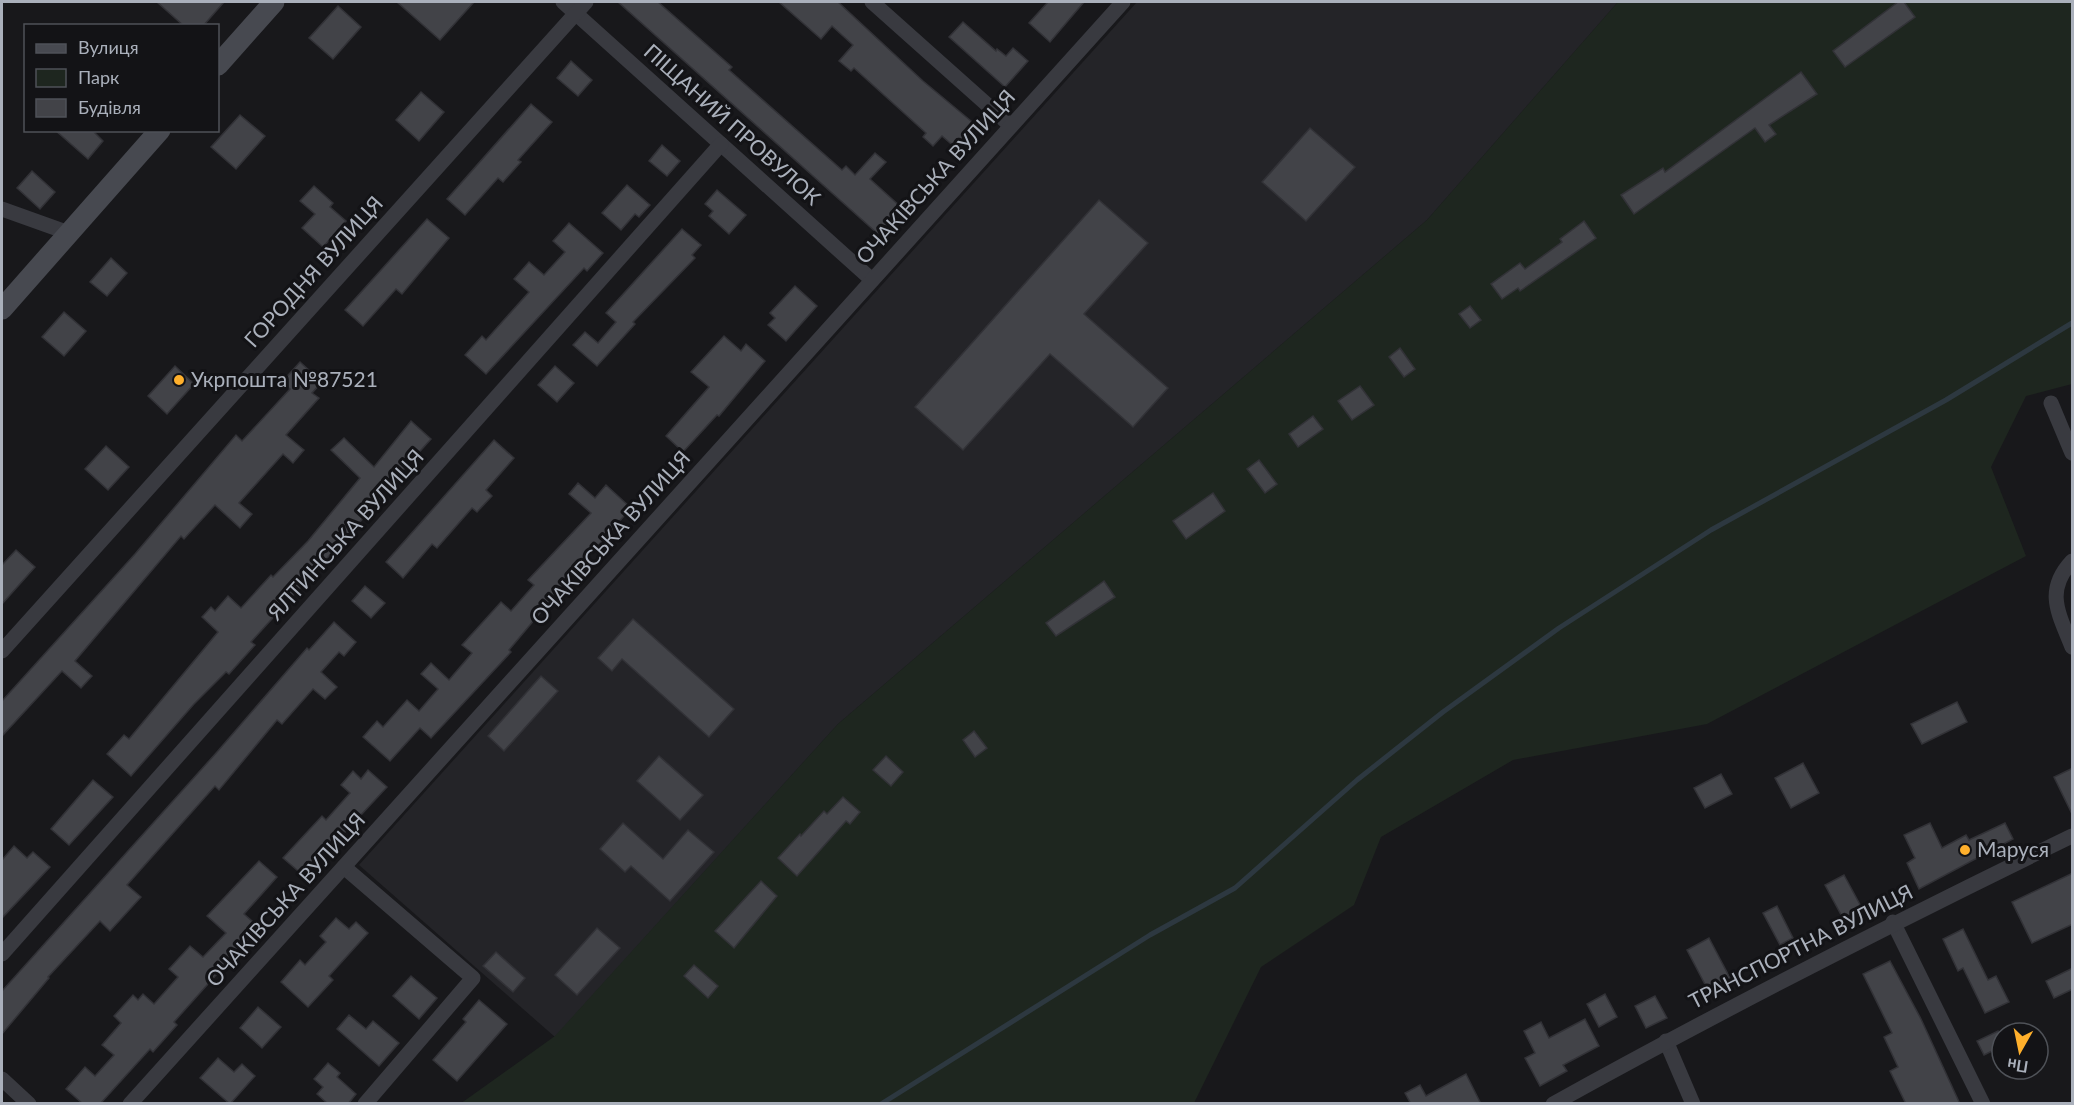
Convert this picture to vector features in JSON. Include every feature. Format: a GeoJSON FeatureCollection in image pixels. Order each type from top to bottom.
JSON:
{"type":"FeatureCollection","features":[{"type":"Feature","properties":{"kind":"street"},"geometry":{"type":"LineString","coordinates":[[219,64],[274,2]]}},
{"type":"Feature","properties":{"kind":"street","name":"ПІЩАНИЙ ПРОВУЛОК"},"geometry":{"type":"LineString","coordinates":[[563,2],[580,7],[721,144],[873,279]]}},
{"type":"Feature","properties":{"kind":"street"},"geometry":{"type":"LineString","coordinates":[[872,2],[1011,126]]}},
{"type":"Feature","properties":{"kind":"street","name":"ОЧАКІВСЬКА ВУЛИЦЯ"},"geometry":{"type":"LineString","coordinates":[[130,1104],[1123,2]]}},
{"type":"Feature","properties":{"kind":"street","name":"ГОРОДНЯ ВУЛИЦЯ"},"geometry":{"type":"LineString","coordinates":[[2,651],[580,7]]}},
{"type":"Feature","properties":{"kind":"street"},"geometry":{"type":"LineString","coordinates":[[2,309],[158,132]]}},
{"type":"Feature","properties":{"kind":"street","name":"ЯЛТИНСЬКА ВУЛИЦЯ"},"geometry":{"type":"LineString","coordinates":[[2,954],[721,144]]}},
{"type":"Feature","properties":{"kind":"street"},"geometry":{"type":"LineString","coordinates":[[2,209],[69,233]]}},
{"type":"Feature","properties":{"kind":"street"},"geometry":{"type":"LineString","coordinates":[[2051,403],[2073,453]]}},
{"type":"Feature","properties":{"kind":"street"},"geometry":{"type":"LineString","coordinates":[[2073,561],[2062,572],[2054,593],[2060,617],[2073,647]]}},
{"type":"Feature","properties":{"kind":"street","name":"ТРАНСПОРТНА ВУЛИЦЯ"},"geometry":{"type":"LineString","coordinates":[[1553,1104],[1666,1041],[1893,922],[2073,836]]}},
{"type":"Feature","properties":{"kind":"street"},"geometry":{"type":"LineString","coordinates":[[344,867],[473,978],[365,1104]]}},
{"type":"Feature","properties":{"kind":"street"},"geometry":{"type":"LineString","coordinates":[[1893,922],[1983,1104]]}},
{"type":"Feature","properties":{"kind":"street"},"geometry":{"type":"LineString","coordinates":[[1666,1041],[1693,1104]]}},
{"type":"Feature","properties":{"kind":"street"},"geometry":{"type":"LineString","coordinates":[[2,1079],[29,1104]]}},
{"type":"Feature","properties":{"kind":"shaded area"},"geometry":{"type":"Polygon","coordinates":[[[1137,2],[1618,2],[1427,220],[838,724],[555,1037],[359,865],[1137,2]]]}},
{"type":"Feature","properties":{"kind":"green space"},"geometry":{"type":"Polygon","coordinates":[[[1618,2],[2072,2],[2072,384],[2026,396],[1991,467],[2026,556],[1707,724],[1513,760],[1381,837],[1354,905],[1261,967],[1194,1103],[460,1104],[555,1036],[838,724],[1427,220],[1618,2]]]}},
{"type":"Feature","properties":{"kind":"building"},"geometry":{"type":"Polygon","coordinates":[[[157,2],[224,2],[205,24],[182,24],[157,2]]]}},
{"type":"Feature","properties":{"kind":"building"},"geometry":{"type":"Polygon","coordinates":[[[397,2],[474,2],[440,40],[397,2]]]}},
{"type":"Feature","properties":{"kind":"building"},"geometry":{"type":"Polygon","coordinates":[[[618,2],[658,2],[732,67],[729,70],[842,170],[846,166],[855,175],[875,153],[886,162],[870,179],[902,208],[878,234],[618,2]]]}},
{"type":"Feature","properties":{"kind":"building"},"geometry":{"type":"Polygon","coordinates":[[[779,2],[838,2],[923,81],[977,126],[957,149],[942,136],[933,146],[923,137],[926,133],[905,114],[854,68],[851,71],[839,61],[853,45],[832,26],[821,39],[779,2]]]}},
{"type":"Feature","properties":{"kind":"building"},"geometry":{"type":"Polygon","coordinates":[[[1048,2],[1084,2],[1050,42],[1029,23],[1048,2]]]}},
{"type":"Feature","properties":{"kind":"building"},"geometry":{"type":"Polygon","coordinates":[[[1898,2],[1904,2],[1915,17],[1845,67],[1833,51],[1898,2]]]}},
{"type":"Feature","properties":{"kind":"building"},"geometry":{"type":"Polygon","coordinates":[[[338,6],[361,27],[333,59],[309,38],[338,6]]]}},
{"type":"Feature","properties":{"kind":"building"},"geometry":{"type":"Polygon","coordinates":[[[963,22],[996,51],[997,49],[1006,56],[1013,48],[1028,61],[1005,87],[949,37],[963,22]]]}},
{"type":"Feature","properties":{"kind":"building"},"geometry":{"type":"Polygon","coordinates":[[[571,61],[592,80],[578,96],[557,78],[571,61]]]}},
{"type":"Feature","properties":{"kind":"building"},"geometry":{"type":"Polygon","coordinates":[[[1801,72],[1817,94],[1769,125],[1776,134],[1765,142],[1755,128],[1634,214],[1621,195],[1663,168],[1665,172],[1801,72]]]}},
{"type":"Feature","properties":{"kind":"building"},"geometry":{"type":"Polygon","coordinates":[[[421,92],[444,112],[419,141],[396,120],[421,92]]]}},
{"type":"Feature","properties":{"kind":"building"},"geometry":{"type":"Polygon","coordinates":[[[531,104],[552,122],[518,160],[521,162],[503,182],[498,178],[465,215],[447,199],[531,104]]]}},
{"type":"Feature","properties":{"kind":"building"},"geometry":{"type":"Polygon","coordinates":[[[240,115],[265,136],[236,169],[211,147],[240,115]]]}},
{"type":"Feature","properties":{"kind":"building"},"geometry":{"type":"Polygon","coordinates":[[[1310,128],[1355,167],[1306,221],[1262,182],[1310,128]]]}},
{"type":"Feature","properties":{"kind":"building"},"geometry":{"type":"Polygon","coordinates":[[[57,132],[94,132],[103,141],[88,159],[57,132]]]}},
{"type":"Feature","properties":{"kind":"building"},"geometry":{"type":"Polygon","coordinates":[[[662,145],[680,161],[667,176],[649,161],[662,145]]]}},
{"type":"Feature","properties":{"kind":"building"},"geometry":{"type":"Polygon","coordinates":[[[32,171],[55,192],[40,209],[17,188],[32,171]]]}},
{"type":"Feature","properties":{"kind":"building"},"geometry":{"type":"Polygon","coordinates":[[[627,185],[650,205],[639,217],[635,214],[621,230],[602,213],[627,185]]]}},
{"type":"Feature","properties":{"kind":"building"},"geometry":{"type":"Polygon","coordinates":[[[314,186],[333,203],[330,207],[346,221],[323,247],[302,228],[315,214],[300,201],[314,186]]]}},
{"type":"Feature","properties":{"kind":"building"},"geometry":{"type":"Polygon","coordinates":[[[717,190],[746,215],[729,234],[709,216],[713,211],[705,204],[717,190]]]}},
{"type":"Feature","properties":{"kind":"building"},"geometry":{"type":"Polygon","coordinates":[[[1099,200],[1148,243],[1084,314],[1168,388],[1133,427],[1050,354],[963,450],[915,407],[1099,200]]]}},
{"type":"Feature","properties":{"kind":"building"},"geometry":{"type":"Polygon","coordinates":[[[427,219],[449,238],[402,294],[396,289],[363,326],[345,310],[427,219]]]}},
{"type":"Feature","properties":{"kind":"building"},"geometry":{"type":"Polygon","coordinates":[[[1584,221],[1596,238],[1520,291],[1518,288],[1502,299],[1491,284],[1520,263],[1525,269],[1562,242],[1560,239],[1584,221]]]}},
{"type":"Feature","properties":{"kind":"building"},"geometry":{"type":"Polygon","coordinates":[[[569,223],[603,253],[587,271],[584,268],[486,374],[465,355],[482,336],[486,340],[529,292],[514,279],[529,262],[544,275],[565,252],[553,241],[569,223]]]}},
{"type":"Feature","properties":{"kind":"building"},"geometry":{"type":"Polygon","coordinates":[[[682,229],[701,245],[692,255],[695,258],[633,322],[635,324],[597,366],[573,345],[585,332],[598,343],[616,322],[606,313],[682,229]]]}},
{"type":"Feature","properties":{"kind":"building"},"geometry":{"type":"Polygon","coordinates":[[[111,258],[127,273],[107,296],[90,282],[111,258]]]}},
{"type":"Feature","properties":{"kind":"building"},"geometry":{"type":"Polygon","coordinates":[[[795,286],[817,306],[786,341],[768,325],[775,318],[770,313],[795,286]]]}},
{"type":"Feature","properties":{"kind":"building"},"geometry":{"type":"Polygon","coordinates":[[[1470,306],[1481,320],[1470,328],[1459,314],[1470,306]]]}},
{"type":"Feature","properties":{"kind":"building"},"geometry":{"type":"Polygon","coordinates":[[[64,312],[86,331],[64,356],[42,337],[64,312]]]}},
{"type":"Feature","properties":{"kind":"building"},"geometry":{"type":"Polygon","coordinates":[[[724,336],[741,351],[746,344],[765,361],[719,416],[717,415],[683,452],[666,436],[709,387],[691,372],[724,336]]]}},
{"type":"Feature","properties":{"kind":"building"},"geometry":{"type":"Polygon","coordinates":[[[1400,348],[1415,369],[1404,377],[1389,357],[1400,348]]]}},
{"type":"Feature","properties":{"kind":"building"},"geometry":{"type":"Polygon","coordinates":[[[300,362],[322,382],[312,393],[319,398],[286,435],[304,450],[293,463],[283,454],[239,503],[252,514],[240,528],[215,505],[184,539],[181,536],[75,661],[92,676],[81,688],[62,671],[2,736],[2,701],[135,554],[236,435],[242,441],[290,389],[282,382],[300,362]]]}},
{"type":"Feature","properties":{"kind":"building"},"geometry":{"type":"Polygon","coordinates":[[[175,366],[194,384],[167,414],[148,396],[175,366]]]}},
{"type":"Feature","properties":{"kind":"building"},"geometry":{"type":"Polygon","coordinates":[[[555,366],[574,383],[557,402],[538,385],[555,366]]]}},
{"type":"Feature","properties":{"kind":"building"},"geometry":{"type":"Polygon","coordinates":[[[1360,386],[1374,405],[1352,420],[1338,401],[1360,386]]]}},
{"type":"Feature","properties":{"kind":"building"},"geometry":{"type":"Polygon","coordinates":[[[1313,416],[1323,429],[1298,447],[1289,434],[1313,416]]]}},
{"type":"Feature","properties":{"kind":"building"},"geometry":{"type":"Polygon","coordinates":[[[411,421],[431,439],[395,479],[397,481],[251,642],[255,645],[229,674],[226,672],[194,704],[131,776],[107,754],[124,735],[129,739],[218,632],[202,617],[211,607],[215,611],[228,596],[241,608],[271,575],[273,577],[308,541],[360,478],[331,450],[344,438],[374,467],[411,421]]]}},
{"type":"Feature","properties":{"kind":"building"},"geometry":{"type":"Polygon","coordinates":[[[494,440],[514,458],[486,490],[492,496],[477,512],[472,508],[437,548],[432,544],[403,578],[386,562],[494,440]]]}},
{"type":"Feature","properties":{"kind":"building"},"geometry":{"type":"Polygon","coordinates":[[[106,446],[129,467],[108,490],[85,469],[106,446]]]}},
{"type":"Feature","properties":{"kind":"building"},"geometry":{"type":"Polygon","coordinates":[[[1259,460],[1277,484],[1265,493],[1247,469],[1259,460]]]}},
{"type":"Feature","properties":{"kind":"building"},"geometry":{"type":"Polygon","coordinates":[[[578,483],[595,498],[606,485],[631,508],[509,650],[511,652],[431,738],[420,728],[390,761],[363,737],[377,721],[383,727],[407,700],[419,711],[438,689],[421,674],[431,663],[449,680],[472,653],[462,645],[501,602],[511,611],[534,585],[528,580],[591,513],[569,494],[578,483]]]}},
{"type":"Feature","properties":{"kind":"building"},"geometry":{"type":"Polygon","coordinates":[[[1213,493],[1225,511],[1186,539],[1173,521],[1213,493]]]}},
{"type":"Feature","properties":{"kind":"building"},"geometry":{"type":"Polygon","coordinates":[[[16,550],[35,567],[2,604],[2,565],[16,550]]]}},
{"type":"Feature","properties":{"kind":"building"},"geometry":{"type":"Polygon","coordinates":[[[1104,581],[1115,597],[1056,636],[1046,623],[1104,581]]]}},
{"type":"Feature","properties":{"kind":"building"},"geometry":{"type":"Polygon","coordinates":[[[365,586],[385,603],[371,618],[352,601],[365,586]]]}},
{"type":"Feature","properties":{"kind":"building"},"geometry":{"type":"Polygon","coordinates":[[[633,619],[734,709],[709,737],[622,659],[612,671],[598,658],[633,619]]]}},
{"type":"Feature","properties":{"kind":"building"},"geometry":{"type":"Polygon","coordinates":[[[334,622],[356,642],[344,656],[339,652],[321,672],[337,687],[325,699],[313,689],[282,724],[277,720],[219,790],[215,786],[127,885],[141,897],[110,931],[100,921],[48,977],[2,1034],[2,991],[217,752],[307,648],[309,650],[334,622]]]}},
{"type":"Feature","properties":{"kind":"building"},"geometry":{"type":"Polygon","coordinates":[[[541,676],[558,691],[504,751],[488,736],[541,676]]]}},
{"type":"Feature","properties":{"kind":"building"},"geometry":{"type":"Polygon","coordinates":[[[1957,702],[1967,722],[1922,744],[1911,724],[1957,702]]]}},
{"type":"Feature","properties":{"kind":"building"},"geometry":{"type":"Polygon","coordinates":[[[974,731],[987,748],[975,757],[963,740],[974,731]]]}},
{"type":"Feature","properties":{"kind":"building"},"geometry":{"type":"Polygon","coordinates":[[[659,756],[703,795],[680,820],[637,781],[659,756]]]}},
{"type":"Feature","properties":{"kind":"building"},"geometry":{"type":"Polygon","coordinates":[[[886,756],[903,772],[891,786],[873,770],[886,756]]]}},
{"type":"Feature","properties":{"kind":"building"},"geometry":{"type":"Polygon","coordinates":[[[1803,763],[1819,793],[1791,808],[1775,778],[1803,763]]]}},
{"type":"Feature","properties":{"kind":"building"},"geometry":{"type":"Polygon","coordinates":[[[2073,768],[2073,816],[2054,777],[2073,768]]]}},
{"type":"Feature","properties":{"kind":"building"},"geometry":{"type":"Polygon","coordinates":[[[368,770],[387,787],[304,876],[283,858],[322,816],[326,820],[350,793],[341,785],[353,771],[361,779],[368,770]]]}},
{"type":"Feature","properties":{"kind":"building"},"geometry":{"type":"Polygon","coordinates":[[[1721,774],[1732,794],[1705,808],[1694,788],[1721,774]]]}},
{"type":"Feature","properties":{"kind":"building"},"geometry":{"type":"Polygon","coordinates":[[[93,780],[113,797],[69,845],[51,829],[93,780]]]}},
{"type":"Feature","properties":{"kind":"building"},"geometry":{"type":"Polygon","coordinates":[[[843,797],[860,812],[850,824],[846,821],[797,876],[778,858],[824,811],[827,814],[843,797]]]}},
{"type":"Feature","properties":{"kind":"building"},"geometry":{"type":"Polygon","coordinates":[[[623,823],[663,859],[688,830],[714,852],[670,901],[631,866],[625,872],[600,849],[623,823]]]}},
{"type":"Feature","properties":{"kind":"building"},"geometry":{"type":"Polygon","coordinates":[[[1930,823],[1942,848],[1966,835],[1969,840],[2005,823],[2013,839],[1919,889],[1907,863],[1915,858],[1904,835],[1930,823]]]}},
{"type":"Feature","properties":{"kind":"building"},"geometry":{"type":"Polygon","coordinates":[[[14,846],[27,858],[33,852],[50,867],[2,918],[2,860],[14,846]]]}},
{"type":"Feature","properties":{"kind":"building"},"geometry":{"type":"Polygon","coordinates":[[[259,861],[277,877],[244,914],[259,927],[174,1022],[177,1025],[153,1052],[150,1049],[100,1104],[83,1104],[66,1089],[85,1067],[95,1076],[114,1055],[102,1045],[121,1023],[114,1016],[133,995],[138,1000],[143,994],[154,1004],[178,977],[169,969],[190,946],[203,957],[226,933],[207,916],[259,861]]]}},
{"type":"Feature","properties":{"kind":"building"},"geometry":{"type":"Polygon","coordinates":[[[2073,873],[2073,924],[2032,943],[2012,902],[2073,873]]]}},
{"type":"Feature","properties":{"kind":"building"},"geometry":{"type":"Polygon","coordinates":[[[1844,875],[1864,912],[1845,922],[1825,885],[1844,875]]]}},
{"type":"Feature","properties":{"kind":"building"},"geometry":{"type":"Polygon","coordinates":[[[761,881],[777,896],[734,948],[715,931],[761,881]]]}},
{"type":"Feature","properties":{"kind":"building"},"geometry":{"type":"Polygon","coordinates":[[[1777,906],[1793,938],[1780,945],[1763,913],[1777,906]]]}},
{"type":"Feature","properties":{"kind":"building"},"geometry":{"type":"Polygon","coordinates":[[[336,918],[349,929],[356,922],[368,933],[329,976],[333,980],[308,1007],[281,982],[300,960],[305,965],[326,942],[320,936],[336,918]]]}},
{"type":"Feature","properties":{"kind":"building"},"geometry":{"type":"Polygon","coordinates":[[[597,928],[620,948],[577,995],[555,975],[597,928]]]}},
{"type":"Feature","properties":{"kind":"building"},"geometry":{"type":"Polygon","coordinates":[[[1963,929],[1988,980],[1996,976],[2009,1002],[1985,1013],[1963,968],[1958,971],[1943,939],[1963,929]]]}},
{"type":"Feature","properties":{"kind":"building"},"geometry":{"type":"Polygon","coordinates":[[[1709,938],[1730,978],[1708,990],[1687,950],[1709,938]]]}},
{"type":"Feature","properties":{"kind":"building"},"geometry":{"type":"Polygon","coordinates":[[[496,952],[525,978],[513,992],[483,966],[496,952]]]}},
{"type":"Feature","properties":{"kind":"building"},"geometry":{"type":"Polygon","coordinates":[[[1890,961],[1921,1019],[1960,1104],[1906,1104],[1890,1071],[1898,1067],[1884,1037],[1892,1033],[1863,974],[1890,961]]]}},
{"type":"Feature","properties":{"kind":"building"},"geometry":{"type":"Polygon","coordinates":[[[694,965],[718,986],[708,998],[684,976],[694,965]]]}},
{"type":"Feature","properties":{"kind":"building"},"geometry":{"type":"Polygon","coordinates":[[[2073,968],[2073,989],[2054,998],[2046,981],[2073,968]]]}},
{"type":"Feature","properties":{"kind":"building"},"geometry":{"type":"Polygon","coordinates":[[[411,976],[437,998],[419,1019],[393,996],[411,976]]]}},
{"type":"Feature","properties":{"kind":"building"},"geometry":{"type":"Polygon","coordinates":[[[1605,994],[1617,1017],[1599,1027],[1587,1004],[1605,994]]]}},
{"type":"Feature","properties":{"kind":"building"},"geometry":{"type":"Polygon","coordinates":[[[1655,996],[1667,1018],[1646,1028],[1635,1006],[1655,996]]]}},
{"type":"Feature","properties":{"kind":"building"},"geometry":{"type":"Polygon","coordinates":[[[479,1000],[507,1024],[457,1081],[433,1060],[466,1022],[463,1019],[479,1000]]]}},
{"type":"Feature","properties":{"kind":"building"},"geometry":{"type":"Polygon","coordinates":[[[258,1007],[281,1027],[262,1048],[240,1028],[258,1007]]]}},
{"type":"Feature","properties":{"kind":"building"},"geometry":{"type":"Polygon","coordinates":[[[349,1015],[366,1029],[373,1021],[399,1043],[379,1066],[337,1029],[349,1015]]]}},
{"type":"Feature","properties":{"kind":"building"},"geometry":{"type":"Polygon","coordinates":[[[1585,1019],[1599,1046],[1563,1065],[1567,1071],[1540,1086],[1525,1058],[1535,1053],[1524,1031],[1541,1022],[1549,1038],[1585,1019]]]}},
{"type":"Feature","properties":{"kind":"building"},"geometry":{"type":"Polygon","coordinates":[[[1990,1035],[1990,1052],[1984,1055],[1977,1041],[1990,1035]]]}},
{"type":"Feature","properties":{"kind":"building"},"geometry":{"type":"Polygon","coordinates":[[[218,1058],[234,1072],[242,1064],[255,1076],[230,1104],[200,1078],[218,1058]]]}},
{"type":"Feature","properties":{"kind":"building"},"geometry":{"type":"Polygon","coordinates":[[[328,1063],[340,1073],[337,1077],[356,1094],[348,1104],[328,1104],[317,1094],[323,1087],[314,1079],[328,1063]]]}},
{"type":"Feature","properties":{"kind":"building"},"geometry":{"type":"Polygon","coordinates":[[[1466,1074],[1481,1104],[1411,1104],[1405,1093],[1420,1085],[1426,1096],[1466,1074]]]}},
{"type":"Feature","properties":{"kind":"waterway"},"geometry":{"type":"LineString","coordinates":[[881,1104],[1150,935],[1235,888],[1357,780],[1443,712],[1559,628],[1711,530],[1946,400],[2072,323]]}},
{"type":"Feature","properties":{"kind":"place","name":"Укрпошта №87521"},"geometry":{"type":"Point","coordinates":[179,380]}},
{"type":"Feature","properties":{"kind":"place","name":"Маруся"},"geometry":{"type":"Point","coordinates":[1965,850]}}]}
